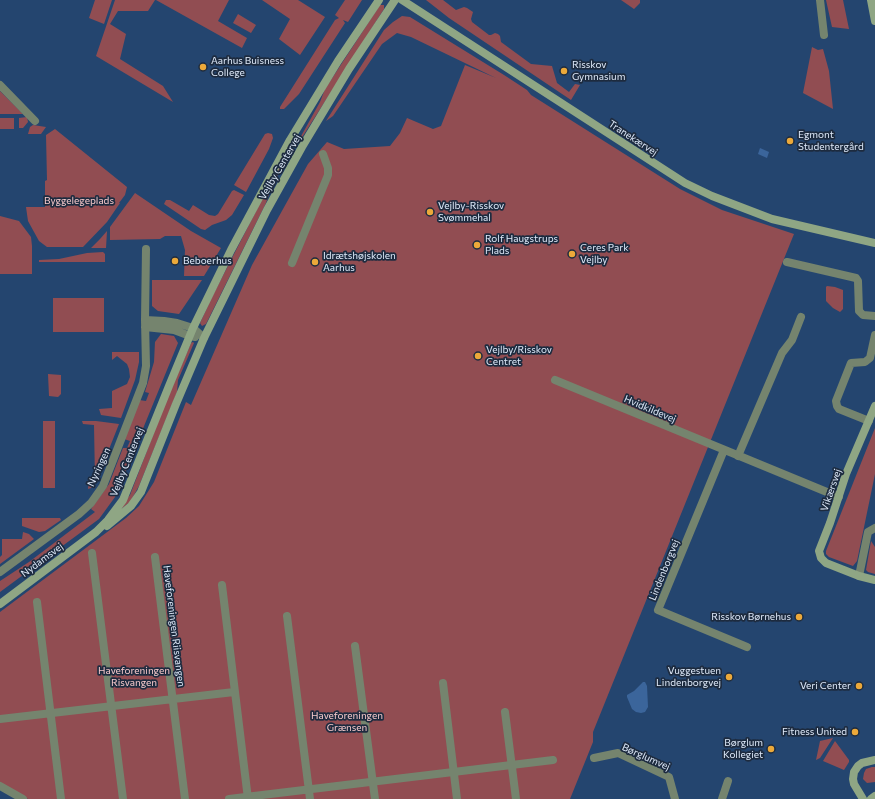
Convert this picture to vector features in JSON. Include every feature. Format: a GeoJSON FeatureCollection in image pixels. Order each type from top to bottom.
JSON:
{"type":"FeatureCollection","features":[{"type":"Feature","properties":{"kind":"street","name":"Vejlby Centervej"},"geometry":{"type":"LineString","coordinates":[[96,532],[113,515],[123,500],[191,332],[231,250],[286,146],[338,61],[379,0]]}},
{"type":"Feature","properties":{"kind":"street","name":"Vejlby Centervej"},"geometry":{"type":"LineString","coordinates":[[96,532],[110,524],[131,506],[141,492],[204,338],[257,230],[302,147],[349,69],[395,0]]}},
{"type":"Feature","properties":{"kind":"street","name":"Tranekærvej"},"geometry":{"type":"LineString","coordinates":[[402,0],[685,183],[719,199],[772,219],[875,243]]}},
{"type":"Feature","properties":{"kind":"street"},"geometry":{"type":"LineString","coordinates":[[820,0],[824,35]]}},
{"type":"Feature","properties":{"kind":"street"},"geometry":{"type":"LineString","coordinates":[[871,0],[875,20]]}},
{"type":"Feature","properties":{"kind":"street"},"geometry":{"type":"LineString","coordinates":[[0,85],[34,121]]}},
{"type":"Feature","properties":{"kind":"street"},"geometry":{"type":"LineString","coordinates":[[292,263],[328,175],[328,168],[323,154]]}},
{"type":"Feature","properties":{"kind":"street","name":"Nyringen"},"geometry":{"type":"LineString","coordinates":[[0,572],[79,514],[91,503],[103,486],[143,383],[146,366],[146,249]]}},
{"type":"Feature","properties":{"kind":"street"},"geometry":{"type":"LineString","coordinates":[[788,262],[856,278],[858,281],[859,311],[863,315],[875,316]]}},
{"type":"Feature","properties":{"kind":"street"},"geometry":{"type":"LineString","coordinates":[[738,456],[782,353],[792,340],[801,317]]}},
{"type":"Feature","properties":{"kind":"street"},"geometry":{"type":"LineString","coordinates":[[145,324],[164,321],[204,338]]}},
{"type":"Feature","properties":{"kind":"street"},"geometry":{"type":"LineString","coordinates":[[869,421],[839,409],[836,401],[851,363],[865,362],[870,358],[875,335]]}},
{"type":"Feature","properties":{"kind":"street","name":"Hvidkildevej"},"geometry":{"type":"LineString","coordinates":[[555,380],[839,497]]}},
{"type":"Feature","properties":{"kind":"street","name":"Vikærsvej"},"geometry":{"type":"LineString","coordinates":[[859,576],[829,564],[821,558],[819,549],[839,497],[846,474],[874,410]]}},
{"type":"Feature","properties":{"kind":"street","name":"Lindenborgvej"},"geometry":{"type":"LineString","coordinates":[[724,450],[658,610],[747,647]]}},
{"type":"Feature","properties":{"kind":"street"},"geometry":{"type":"LineString","coordinates":[[875,528],[868,532],[859,576],[875,580]]}},
{"type":"Feature","properties":{"kind":"street","name":"Nydamsvej"},"geometry":{"type":"LineString","coordinates":[[0,604],[96,532]]}},
{"type":"Feature","properties":{"kind":"street"},"geometry":{"type":"LineString","coordinates":[[92,553],[123,799]]}},
{"type":"Feature","properties":{"kind":"street","name":"Haveforeningen Riisvangen"},"geometry":{"type":"LineString","coordinates":[[155,557],[185,799]]}},
{"type":"Feature","properties":{"kind":"street"},"geometry":{"type":"LineString","coordinates":[[222,585],[248,798]]}},
{"type":"Feature","properties":{"kind":"street"},"geometry":{"type":"LineString","coordinates":[[37,602],[61,799]]}},
{"type":"Feature","properties":{"kind":"street"},"geometry":{"type":"LineString","coordinates":[[287,616],[310,799]]}},
{"type":"Feature","properties":{"kind":"street"},"geometry":{"type":"LineString","coordinates":[[355,646],[375,799]]}},
{"type":"Feature","properties":{"kind":"street"},"geometry":{"type":"LineString","coordinates":[[443,683],[457,799]]}},
{"type":"Feature","properties":{"kind":"street","name":"Haveforeningen Riisvangen"},"geometry":{"type":"LineString","coordinates":[[0,720],[112,705],[234,692]]}},
{"type":"Feature","properties":{"kind":"street"},"geometry":{"type":"LineString","coordinates":[[505,712],[516,799]]}},
{"type":"Feature","properties":{"kind":"street","name":"Børglumvej"},"geometry":{"type":"LineString","coordinates":[[594,758],[618,753],[669,777],[675,799]]}},
{"type":"Feature","properties":{"kind":"street"},"geometry":{"type":"LineString","coordinates":[[229,799],[373,783],[553,760]]}},
{"type":"Feature","properties":{"kind":"street"},"geometry":{"type":"LineString","coordinates":[[863,799],[854,784],[854,772],[862,763],[875,760]]}},
{"type":"Feature","properties":{"kind":"street"},"geometry":{"type":"LineString","coordinates":[[722,799],[728,780]]}},
{"type":"Feature","properties":{"kind":"street"},"geometry":{"type":"LineString","coordinates":[[0,786],[23,799]]}},
{"type":"Feature","properties":{"kind":"street"},"geometry":{"type":"LineString","coordinates":[[871,799],[875,796]]}},
{"type":"Feature","properties":{"kind":"green space"},"geometry":{"type":"Polygon","coordinates":[[[95,0],[112,0],[104,24],[89,18],[95,0]]]}},
{"type":"Feature","properties":{"kind":"green space"},"geometry":{"type":"Polygon","coordinates":[[[115,0],[155,0],[148,11],[118,11],[110,24],[126,34],[120,59],[163,86],[173,102],[96,56],[115,0]]]}},
{"type":"Feature","properties":{"kind":"green space"},"geometry":{"type":"Polygon","coordinates":[[[156,0],[229,0],[218,21],[247,38],[242,48],[156,0]]]}},
{"type":"Feature","properties":{"kind":"green space"},"geometry":{"type":"Polygon","coordinates":[[[262,0],[298,0],[325,17],[300,55],[279,39],[290,19],[262,0]]]}},
{"type":"Feature","properties":{"kind":"green space"},"geometry":{"type":"Polygon","coordinates":[[[345,0],[362,0],[348,22],[343,20],[345,23],[299,94],[284,109],[280,109],[335,20],[339,18],[335,15],[345,0]]]}},
{"type":"Feature","properties":{"kind":"green space"},"geometry":{"type":"Polygon","coordinates":[[[426,0],[443,0],[456,10],[464,7],[467,8],[473,12],[471,19],[472,22],[489,35],[495,33],[498,34],[501,42],[531,64],[552,66],[557,83],[569,92],[575,84],[580,85],[571,100],[449,18],[426,0]]]}},
{"type":"Feature","properties":{"kind":"green space"},"geometry":{"type":"Polygon","coordinates":[[[621,0],[640,0],[640,3],[634,9],[621,0]]]}},
{"type":"Feature","properties":{"kind":"green space"},"geometry":{"type":"Polygon","coordinates":[[[826,0],[843,0],[849,29],[832,27],[826,0]]]}},
{"type":"Feature","properties":{"kind":"green space"},"geometry":{"type":"Polygon","coordinates":[[[380,5],[384,5],[384,9],[301,139],[300,138],[320,102],[325,89],[380,5]]]}},
{"type":"Feature","properties":{"kind":"green space"},"geometry":{"type":"Polygon","coordinates":[[[238,14],[256,25],[251,33],[233,23],[238,14]]]}},
{"type":"Feature","properties":{"kind":"green space","name":"Vejlby/Risskov Centret"},"geometry":{"type":"Polygon","coordinates":[[[402,16],[410,17],[504,75],[527,90],[531,95],[680,189],[722,210],[794,234],[593,732],[593,742],[570,799],[28,799],[0,784],[0,612],[126,518],[139,506],[154,482],[186,402],[191,405],[252,265],[308,164],[327,142],[344,149],[390,146],[400,133],[407,118],[433,129],[441,126],[465,65],[496,78],[411,37],[397,33],[382,44],[333,116],[326,121],[384,30],[402,16]]]}},
{"type":"Feature","properties":{"kind":"green space"},"geometry":{"type":"Polygon","coordinates":[[[812,47],[818,50],[823,49],[829,71],[833,109],[803,93],[812,47]]]}},
{"type":"Feature","properties":{"kind":"green space"},"geometry":{"type":"Polygon","coordinates":[[[0,91],[23,114],[0,114],[0,91]]]}},
{"type":"Feature","properties":{"kind":"green space"},"geometry":{"type":"Polygon","coordinates":[[[27,117],[28,122],[23,128],[19,128],[19,118],[27,117]]]}},
{"type":"Feature","properties":{"kind":"green space"},"geometry":{"type":"Polygon","coordinates":[[[0,118],[14,118],[14,129],[0,129],[0,118]]]}},
{"type":"Feature","properties":{"kind":"green space"},"geometry":{"type":"Polygon","coordinates":[[[33,125],[46,127],[41,134],[28,134],[30,127],[33,125]]]}},
{"type":"Feature","properties":{"kind":"green space","name":"Byggelegeplads"},"geometry":{"type":"Polygon","coordinates":[[[55,129],[127,187],[125,195],[107,222],[83,247],[47,247],[39,241],[28,221],[26,207],[45,207],[45,181],[47,180],[46,135],[55,129]]]}},
{"type":"Feature","properties":{"kind":"green space"},"geometry":{"type":"Polygon","coordinates":[[[265,134],[272,134],[273,138],[269,149],[246,192],[234,185],[265,134]]]}},
{"type":"Feature","properties":{"kind":"green space"},"geometry":{"type":"Polygon","coordinates":[[[289,149],[292,150],[272,185],[266,203],[206,324],[202,326],[200,323],[213,295],[289,149]]]}},
{"type":"Feature","properties":{"kind":"green space"},"geometry":{"type":"Polygon","coordinates":[[[234,190],[244,195],[232,215],[226,220],[212,225],[205,230],[201,229],[164,204],[166,200],[170,200],[189,211],[193,205],[209,215],[215,216],[218,214],[234,190]]]}},
{"type":"Feature","properties":{"kind":"green space"},"geometry":{"type":"Polygon","coordinates":[[[135,193],[191,231],[221,248],[204,276],[184,276],[185,250],[181,236],[165,236],[160,239],[110,240],[110,227],[135,193]]]}},
{"type":"Feature","properties":{"kind":"green space"},"geometry":{"type":"Polygon","coordinates":[[[0,216],[19,221],[31,237],[32,274],[0,274],[0,216]]]}},
{"type":"Feature","properties":{"kind":"green space"},"geometry":{"type":"Polygon","coordinates":[[[107,231],[106,248],[91,248],[100,239],[107,231]]]}},
{"type":"Feature","properties":{"kind":"green space"},"geometry":{"type":"Polygon","coordinates":[[[103,252],[105,254],[105,262],[39,262],[39,260],[59,259],[87,253],[103,252]]]}},
{"type":"Feature","properties":{"kind":"green space"},"geometry":{"type":"Polygon","coordinates":[[[152,280],[202,280],[179,314],[158,311],[152,306],[152,280]]]}},
{"type":"Feature","properties":{"kind":"green space"},"geometry":{"type":"Polygon","coordinates":[[[827,286],[843,290],[843,309],[840,312],[826,301],[827,286]]]}},
{"type":"Feature","properties":{"kind":"green space"},"geometry":{"type":"Polygon","coordinates":[[[53,298],[104,298],[104,332],[53,332],[53,298]]]}},
{"type":"Feature","properties":{"kind":"green space"},"geometry":{"type":"Polygon","coordinates":[[[161,334],[174,336],[178,343],[115,497],[99,519],[0,592],[0,581],[29,562],[95,512],[91,509],[109,484],[123,448],[127,448],[130,441],[124,439],[139,400],[146,401],[149,393],[145,392],[154,362],[155,342],[161,334]]]}},
{"type":"Feature","properties":{"kind":"green space"},"geometry":{"type":"Polygon","coordinates":[[[191,343],[194,343],[178,380],[177,392],[139,486],[130,502],[116,513],[130,495],[165,404],[191,343]]]}},
{"type":"Feature","properties":{"kind":"green space"},"geometry":{"type":"Polygon","coordinates":[[[112,352],[139,352],[139,362],[135,380],[121,418],[101,415],[99,409],[112,408],[112,391],[127,384],[130,377],[127,364],[117,356],[112,360],[112,352]]]}},
{"type":"Feature","properties":{"kind":"green space"},"geometry":{"type":"Polygon","coordinates":[[[48,374],[61,375],[61,394],[58,397],[49,396],[48,374]]]}},
{"type":"Feature","properties":{"kind":"green space"},"geometry":{"type":"Polygon","coordinates":[[[43,421],[55,421],[55,488],[43,488],[43,421]]]}},
{"type":"Feature","properties":{"kind":"green space"},"geometry":{"type":"Polygon","coordinates":[[[82,421],[119,424],[96,482],[91,488],[88,489],[89,481],[95,480],[94,425],[83,424],[82,421]]]}},
{"type":"Feature","properties":{"kind":"green space"},"geometry":{"type":"Polygon","coordinates":[[[875,428],[875,474],[857,561],[853,566],[829,557],[826,554],[826,551],[875,428]]]}},
{"type":"Feature","properties":{"kind":"green space"},"geometry":{"type":"Polygon","coordinates":[[[22,518],[60,518],[61,520],[45,531],[39,532],[22,526],[22,518]]]}},
{"type":"Feature","properties":{"kind":"green space"},"geometry":{"type":"Polygon","coordinates":[[[23,532],[29,534],[34,539],[0,564],[0,557],[2,555],[2,539],[22,539],[23,532]]]}},
{"type":"Feature","properties":{"kind":"green space"},"geometry":{"type":"Polygon","coordinates":[[[871,541],[875,547],[875,574],[866,570],[871,541]]]}},
{"type":"Feature","properties":{"kind":"green space"},"geometry":{"type":"Polygon","coordinates":[[[833,738],[820,758],[816,760],[820,741],[833,738]]]}},
{"type":"Feature","properties":{"kind":"green space"},"geometry":{"type":"Polygon","coordinates":[[[835,741],[849,760],[844,770],[823,761],[835,741]]]}},
{"type":"Feature","properties":{"kind":"green space"},"geometry":{"type":"Polygon","coordinates":[[[875,767],[875,782],[867,783],[863,779],[864,773],[866,769],[875,767]]]}},
{"type":"Feature","properties":{"kind":"water"},"geometry":{"type":"Polygon","coordinates":[[[760,148],[769,152],[767,158],[758,154],[760,148]]]}},
{"type":"Feature","properties":{"kind":"water"},"geometry":{"type":"Polygon","coordinates":[[[643,682],[645,682],[647,686],[648,707],[645,712],[641,713],[632,709],[627,695],[634,691],[643,682]]]}},
{"type":"Feature","properties":{"kind":"place","name":"Aarhus Buisness College"},"geometry":{"type":"Point","coordinates":[203,67]}},
{"type":"Feature","properties":{"kind":"place","name":"Risskov Gymnasium"},"geometry":{"type":"Point","coordinates":[564,71]}},
{"type":"Feature","properties":{"kind":"place","name":"Egmont Studentergård"},"geometry":{"type":"Point","coordinates":[790,141]}},
{"type":"Feature","properties":{"kind":"place","name":"Vejlby-Risskov Svømmehal"},"geometry":{"type":"Point","coordinates":[430,212]}},
{"type":"Feature","properties":{"kind":"place","name":"Rolf Haugstrups Plads"},"geometry":{"type":"Point","coordinates":[477,245]}},
{"type":"Feature","properties":{"kind":"place","name":"Ceres Park Vejlby"},"geometry":{"type":"Point","coordinates":[572,254]}},
{"type":"Feature","properties":{"kind":"place","name":"Beboerhus"},"geometry":{"type":"Point","coordinates":[175,261]}},
{"type":"Feature","properties":{"kind":"place","name":"Idrætshøjskolen Aarhus"},"geometry":{"type":"Point","coordinates":[315,262]}},
{"type":"Feature","properties":{"kind":"place","name":"Vejlby/Risskov Centret"},"geometry":{"type":"Point","coordinates":[478,356]}},
{"type":"Feature","properties":{"kind":"place","name":"Risskov Børnehus"},"geometry":{"type":"Point","coordinates":[799,617]}},
{"type":"Feature","properties":{"kind":"place","name":"Vuggestuen Lindenborgvej"},"geometry":{"type":"Point","coordinates":[729,677]}},
{"type":"Feature","properties":{"kind":"place","name":"Veri Center"},"geometry":{"type":"Point","coordinates":[859,686]}},
{"type":"Feature","properties":{"kind":"place","name":"Fitness United"},"geometry":{"type":"Point","coordinates":[855,732]}},
{"type":"Feature","properties":{"kind":"place","name":"Børglum Kollegiet"},"geometry":{"type":"Point","coordinates":[771,749]}},
{"type":"Feature","properties":{"kind":"park label","name":"Haveforeningen Risvangen"},"geometry":{"type":"Point","coordinates":[134,676]}},
{"type":"Feature","properties":{"kind":"park label","name":"Haveforeningen Grænsen"},"geometry":{"type":"Point","coordinates":[347,722]}}]}
